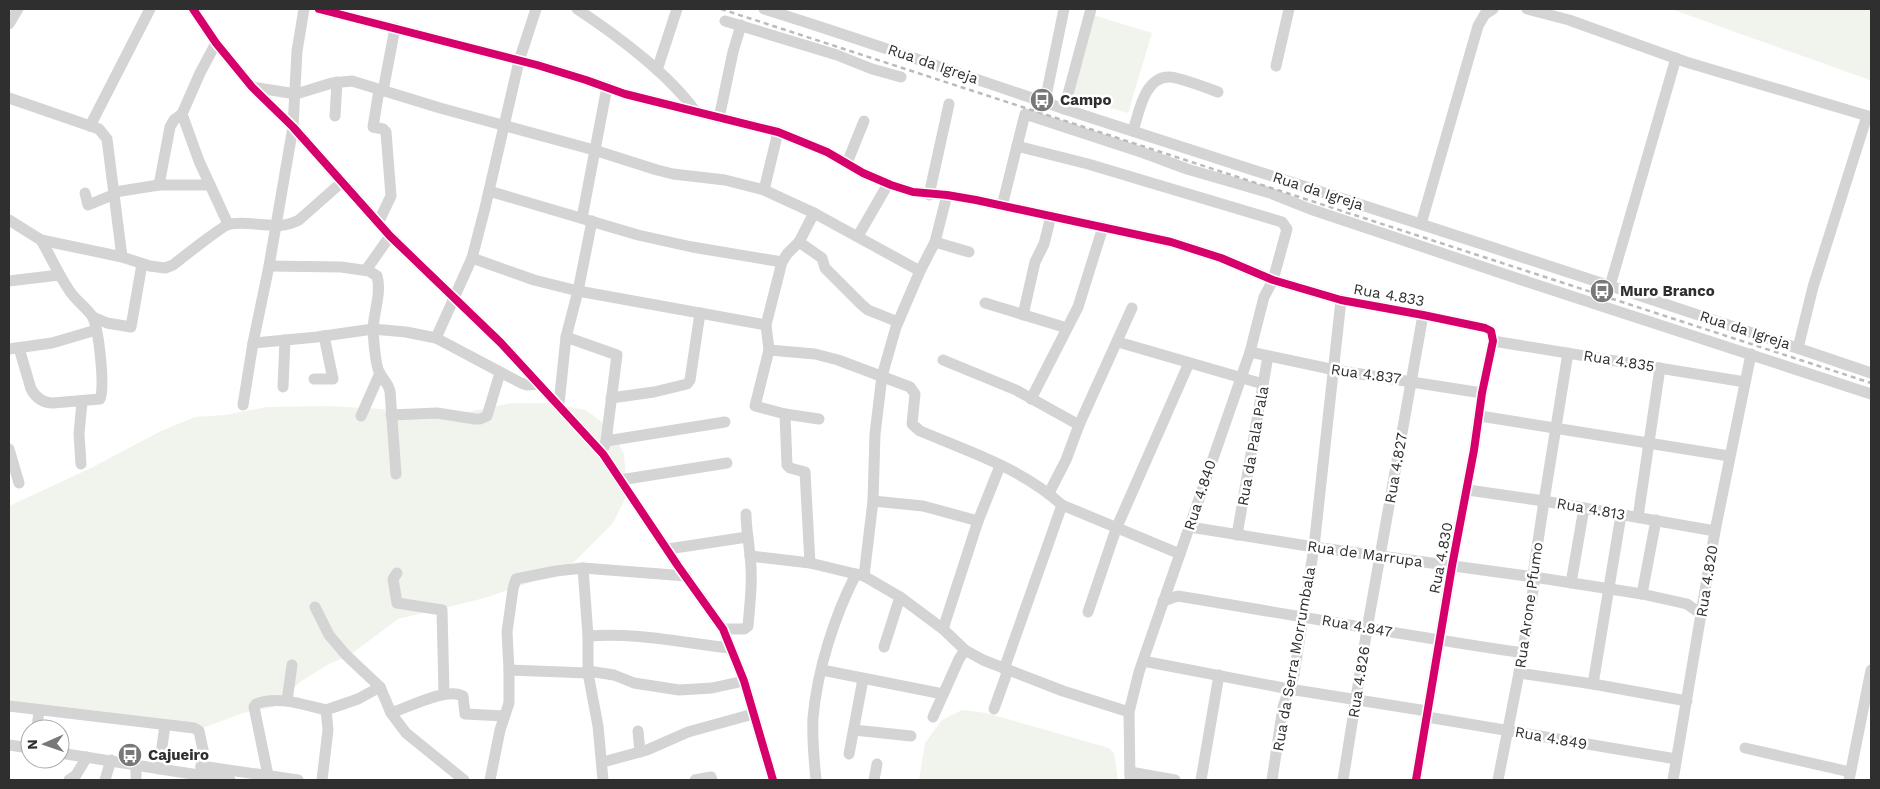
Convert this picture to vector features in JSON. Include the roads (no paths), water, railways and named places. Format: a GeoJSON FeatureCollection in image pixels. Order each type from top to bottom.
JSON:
{"type":"FeatureCollection","features":[{"type":"Feature","properties":{"kind":"street"},"geometry":{"type":"LineString","coordinates":[[9,24],[18,9]]}},
{"type":"Feature","properties":{"kind":"street"},"geometry":{"type":"LineString","coordinates":[[90,126],[150,9]]}},
{"type":"Feature","properties":{"kind":"street"},"geometry":{"type":"LineString","coordinates":[[194,9],[216,43],[252,87],[293,128],[390,236],[501,343],[603,454],[724,630],[744,681],[773,780]]}},
{"type":"Feature","properties":{"kind":"street"},"geometry":{"type":"LineString","coordinates":[[243,405],[293,128],[298,51],[304,9]]}},
{"type":"Feature","properties":{"kind":"street","name":"Rua 4.833"},"geometry":{"type":"LineString","coordinates":[[319,9],[519,61],[586,80],[625,94],[778,132],[827,152],[863,173],[913,192],[929,195],[947,195],[1171,242],[1220,258],[1273,280],[1341,300],[1424,314],[1485,328],[1491,331],[1493,341]]}},
{"type":"Feature","properties":{"kind":"street"},"geometry":{"type":"LineString","coordinates":[[436,338],[472,258],[519,61],[536,9]]}},
{"type":"Feature","properties":{"kind":"street"},"geometry":{"type":"LineString","coordinates":[[577,9],[617,37],[674,85],[695,111]]}},
{"type":"Feature","properties":{"kind":"street"},"geometry":{"type":"LineString","coordinates":[[656,70],[677,9]]}},
{"type":"Feature","properties":{"kind":"street","name":"Rua da Igreja"},"geometry":{"type":"LineString","coordinates":[[764,9],[1871,373]]}},
{"type":"Feature","properties":{"kind":"street"},"geometry":{"type":"LineString","coordinates":[[1045,101],[1064,9]]}},
{"type":"Feature","properties":{"kind":"street"},"geometry":{"type":"LineString","coordinates":[[1064,109],[1091,9]]}},
{"type":"Feature","properties":{"kind":"street"},"geometry":{"type":"LineString","coordinates":[[1276,66],[1289,9]]}},
{"type":"Feature","properties":{"kind":"street"},"geometry":{"type":"LineString","coordinates":[[1420,224],[1478,14],[1492,9]]}},
{"type":"Feature","properties":{"kind":"street"},"geometry":{"type":"LineString","coordinates":[[1527,9],[1569,20],[1676,58],[1869,117],[1813,287],[1798,348]]}},
{"type":"Feature","properties":{"kind":"street"},"geometry":{"type":"LineString","coordinates":[[725,20],[837,55],[872,69],[901,76]]}},
{"type":"Feature","properties":{"kind":"street"},"geometry":{"type":"LineString","coordinates":[[719,118],[733,52],[741,25]]}},
{"type":"Feature","properties":{"kind":"street"},"geometry":{"type":"LineString","coordinates":[[378,223],[391,196],[386,132],[383,129],[373,127],[395,28]]}},
{"type":"Feature","properties":{"kind":"street"},"geometry":{"type":"LineString","coordinates":[[160,185],[170,127],[174,120],[182,114],[216,43]]}},
{"type":"Feature","properties":{"kind":"street"},"geometry":{"type":"LineString","coordinates":[[1610,286],[1676,58]]}},
{"type":"Feature","properties":{"kind":"street"},"geometry":{"type":"LineString","coordinates":[[1133,131],[1146,94],[1150,86],[1157,80],[1170,77],[1218,92]]}},
{"type":"Feature","properties":{"kind":"street"},"geometry":{"type":"LineString","coordinates":[[252,87],[296,94],[337,82],[352,81],[381,91],[673,174],[725,180],[764,190],[814,213],[920,271]]}},
{"type":"Feature","properties":{"kind":"street"},"geometry":{"type":"LineString","coordinates":[[335,116],[337,82]]}},
{"type":"Feature","properties":{"kind":"street"},"geometry":{"type":"LineString","coordinates":[[558,404],[566,337],[578,291],[594,150],[607,87]]}},
{"type":"Feature","properties":{"kind":"street"},"geometry":{"type":"LineString","coordinates":[[9,98],[102,131],[107,139],[122,257]]}},
{"type":"Feature","properties":{"kind":"street"},"geometry":{"type":"LineString","coordinates":[[929,195],[949,104]]}},
{"type":"Feature","properties":{"kind":"street"},"geometry":{"type":"LineString","coordinates":[[182,114],[199,161],[228,224]]}},
{"type":"Feature","properties":{"kind":"street","name":"Rua da Igreja"},"geometry":{"type":"LineString","coordinates":[[1017,146],[1026,114],[1187,168],[1270,193],[1387,235],[1871,394]]}},
{"type":"Feature","properties":{"kind":"street"},"geometry":{"type":"LineString","coordinates":[[848,163],[864,121]]}},
{"type":"Feature","properties":{"kind":"street"},"geometry":{"type":"LineString","coordinates":[[764,190],[778,132]]}},
{"type":"Feature","properties":{"kind":"street"},"geometry":{"type":"LineString","coordinates":[[1002,206],[1017,146]]}},
{"type":"Feature","properties":{"kind":"street","name":"Rua 4.840"},"geometry":{"type":"LineString","coordinates":[[1017,146],[1088,164],[1282,222],[1287,229],[1273,280],[1264,297],[1250,352],[1143,661],[1129,712],[1130,776]]}},
{"type":"Feature","properties":{"kind":"street"},"geometry":{"type":"LineString","coordinates":[[9,220],[41,240],[165,268],[173,265],[228,224],[284,226],[299,220],[342,182]]}},
{"type":"Feature","properties":{"kind":"street"},"geometry":{"type":"LineString","coordinates":[[85,193],[88,204],[115,193],[160,185],[210,184]]}},
{"type":"Feature","properties":{"kind":"street"},"geometry":{"type":"LineString","coordinates":[[858,236],[888,184]]}},
{"type":"Feature","properties":{"kind":"street"},"geometry":{"type":"LineString","coordinates":[[489,191],[587,219],[613,229],[692,247],[782,262]]}},
{"type":"Feature","properties":{"kind":"street"},"geometry":{"type":"LineString","coordinates":[[816,780],[813,749],[813,717],[828,642],[840,611],[860,575],[873,502],[875,434],[882,376],[898,322],[935,242],[947,195]]}},
{"type":"Feature","properties":{"kind":"street"},"geometry":{"type":"LineString","coordinates":[[814,213],[799,242],[782,262],[766,325],[769,350],[755,406],[785,414],[819,419]]}},
{"type":"Feature","properties":{"kind":"street"},"geometry":{"type":"LineString","coordinates":[[1023,315],[1035,262],[1044,244],[1051,216]]}},
{"type":"Feature","properties":{"kind":"street"},"geometry":{"type":"LineString","coordinates":[[1031,399],[1078,307],[1103,227]]}},
{"type":"Feature","properties":{"kind":"street"},"geometry":{"type":"LineString","coordinates":[[366,270],[390,236]]}},
{"type":"Feature","properties":{"kind":"street"},"geometry":{"type":"LineString","coordinates":[[41,240],[70,293],[92,317],[96,330],[103,386],[100,399],[82,402],[46,403],[35,395],[14,348],[52,343],[96,330]]}},
{"type":"Feature","properties":{"kind":"street"},"geometry":{"type":"LineString","coordinates":[[799,242],[822,258],[825,268],[868,310],[898,322]]}},
{"type":"Feature","properties":{"kind":"street"},"geometry":{"type":"LineString","coordinates":[[935,242],[969,252]]}},
{"type":"Feature","properties":{"kind":"street"},"geometry":{"type":"LineString","coordinates":[[472,258],[534,280],[578,291],[766,325]]}},
{"type":"Feature","properties":{"kind":"street"},"geometry":{"type":"LineString","coordinates":[[92,317],[107,323],[131,327],[142,264]]}},
{"type":"Feature","properties":{"kind":"street"},"geometry":{"type":"LineString","coordinates":[[269,266],[341,267],[366,270],[377,276],[373,329],[374,346],[380,373],[388,384],[390,391],[396,474]]}},
{"type":"Feature","properties":{"kind":"street"},"geometry":{"type":"LineString","coordinates":[[9,281],[59,275]]}},
{"type":"Feature","properties":{"kind":"street","name":"Rua da Serra Morrumbala"},"geometry":{"type":"LineString","coordinates":[[1272,780],[1283,707],[1294,675],[1314,547],[1335,370],[1341,300]]}},
{"type":"Feature","properties":{"kind":"street"},"geometry":{"type":"LineString","coordinates":[[985,303],[1067,328]]}},
{"type":"Feature","properties":{"kind":"street"},"geometry":{"type":"LineString","coordinates":[[1049,493],[1066,460],[1079,425],[1132,308]]}},
{"type":"Feature","properties":{"kind":"street"},"geometry":{"type":"LineString","coordinates":[[611,398],[654,392],[688,384],[700,313]]}},
{"type":"Feature","properties":{"kind":"street","name":"Rua 4.827"},"geometry":{"type":"LineString","coordinates":[[1381,555],[1424,314]]}},
{"type":"Feature","properties":{"kind":"street"},"geometry":{"type":"LineString","coordinates":[[253,343],[373,329],[436,338],[500,373],[527,385],[538,384]]}},
{"type":"Feature","properties":{"kind":"street"},"geometry":{"type":"LineString","coordinates":[[314,379],[333,379],[324,336]]}},
{"type":"Feature","properties":{"kind":"street"},"geometry":{"type":"LineString","coordinates":[[566,337],[617,355],[603,454]]}},
{"type":"Feature","properties":{"kind":"street"},"geometry":{"type":"LineString","coordinates":[[283,387],[285,340]]}},
{"type":"Feature","properties":{"kind":"street","name":"Rua 4.835"},"geometry":{"type":"LineString","coordinates":[[1493,341],[1745,382]]}},
{"type":"Feature","properties":{"kind":"street","name":"Rua 4.830"},"geometry":{"type":"LineString","coordinates":[[1416,780],[1452,566],[1468,490],[1482,392],[1493,341]]}},
{"type":"Feature","properties":{"kind":"street"},"geometry":{"type":"LineString","coordinates":[[1118,342],[1240,379],[1263,384]]}},
{"type":"Feature","properties":{"kind":"street"},"geometry":{"type":"LineString","coordinates":[[769,350],[815,354],[838,360],[910,387],[914,392],[915,398],[912,418],[915,428],[1000,466],[1049,493],[1062,505],[1180,554]]}},
{"type":"Feature","properties":{"kind":"street","name":"Rua 4.837"},"geometry":{"type":"LineString","coordinates":[[1250,352],[1335,370],[1482,392]]}},
{"type":"Feature","properties":{"kind":"street","name":"Rua Arone Pfumo"},"geometry":{"type":"LineString","coordinates":[[1498,780],[1519,673],[1568,353]]}},
{"type":"Feature","properties":{"kind":"street","name":"Rua 4.820"},"geometry":{"type":"LineString","coordinates":[[1673,780],[1715,531],[1750,354]]}},
{"type":"Feature","properties":{"kind":"street","name":"Rua da Pala Pala"},"geometry":{"type":"LineString","coordinates":[[1238,536],[1268,356]]}},
{"type":"Feature","properties":{"kind":"street"},"geometry":{"type":"LineString","coordinates":[[943,360],[1016,390],[1079,425]]}},
{"type":"Feature","properties":{"kind":"street"},"geometry":{"type":"LineString","coordinates":[[1088,612],[1116,529],[1189,363]]}},
{"type":"Feature","properties":{"kind":"street"},"geometry":{"type":"LineString","coordinates":[[1638,517],[1660,368]]}},
{"type":"Feature","properties":{"kind":"street"},"geometry":{"type":"LineString","coordinates":[[361,416],[380,373]]}},
{"type":"Feature","properties":{"kind":"street"},"geometry":{"type":"LineString","coordinates":[[391,415],[437,414],[480,419],[487,416],[500,373]]}},
{"type":"Feature","properties":{"kind":"street"},"geometry":{"type":"LineString","coordinates":[[81,464],[79,434],[82,402]]}},
{"type":"Feature","properties":{"kind":"street"},"geometry":{"type":"LineString","coordinates":[[785,414],[787,465],[790,468],[805,472],[810,563]]}},
{"type":"Feature","properties":{"kind":"street"},"geometry":{"type":"LineString","coordinates":[[1480,416],[1729,456]]}},
{"type":"Feature","properties":{"kind":"street"},"geometry":{"type":"LineString","coordinates":[[606,441],[725,422]]}},
{"type":"Feature","properties":{"kind":"street"},"geometry":{"type":"LineString","coordinates":[[9,452],[19,483]]}},
{"type":"Feature","properties":{"kind":"street"},"geometry":{"type":"LineString","coordinates":[[620,480],[727,463]]}},
{"type":"Feature","properties":{"kind":"street"},"geometry":{"type":"LineString","coordinates":[[943,629],[978,521],[1000,466]]}},
{"type":"Feature","properties":{"kind":"street","name":"Rua 4.813"},"geometry":{"type":"LineString","coordinates":[[1468,490],[1544,501],[1715,531]]}},
{"type":"Feature","properties":{"kind":"street"},"geometry":{"type":"LineString","coordinates":[[873,502],[923,506],[978,521]]}},
{"type":"Feature","properties":{"kind":"street"},"geometry":{"type":"LineString","coordinates":[[994,709],[1062,505]]}},
{"type":"Feature","properties":{"kind":"street"},"geometry":{"type":"LineString","coordinates":[[1571,582],[1584,508]]}},
{"type":"Feature","properties":{"kind":"street"},"geometry":{"type":"LineString","coordinates":[[724,630],[744,629],[748,626],[750,556],[746,514]]}},
{"type":"Feature","properties":{"kind":"street"},"geometry":{"type":"LineString","coordinates":[[1593,684],[1622,515]]}},
{"type":"Feature","properties":{"kind":"street"},"geometry":{"type":"LineString","coordinates":[[1642,594],[1656,520]]}},
{"type":"Feature","properties":{"kind":"street","name":"Rua de Marrupa"},"geometry":{"type":"LineString","coordinates":[[1190,528],[1571,582],[1687,604]]}},
{"type":"Feature","properties":{"kind":"street"},"geometry":{"type":"LineString","coordinates":[[668,549],[747,537]]}},
{"type":"Feature","properties":{"kind":"street","name":"Rua 4.826"},"geometry":{"type":"LineString","coordinates":[[1343,780],[1381,555]]}},
{"type":"Feature","properties":{"kind":"street"},"geometry":{"type":"LineString","coordinates":[[750,556],[810,563],[860,575],[900,597],[943,629],[966,650],[983,660],[1064,691],[1129,712]]}},
{"type":"Feature","properties":{"kind":"street"},"geometry":{"type":"LineString","coordinates":[[490,780],[504,716],[509,703],[507,632],[516,580],[556,571],[583,568],[686,576]]}},
{"type":"Feature","properties":{"kind":"street"},"geometry":{"type":"LineString","coordinates":[[583,568],[588,636],[588,672],[597,719],[603,780]]}},
{"type":"Feature","properties":{"kind":"street"},"geometry":{"type":"LineString","coordinates":[[397,573],[393,579],[397,603],[442,610],[444,694]]}},
{"type":"Feature","properties":{"kind":"street"},"geometry":{"type":"LineString","coordinates":[[1170,580],[1178,596]]}},
{"type":"Feature","properties":{"kind":"street","name":"Rua 4.847"},"geometry":{"type":"LineString","coordinates":[[1163,601],[1178,596],[1303,616],[1367,629],[1522,653]]}},
{"type":"Feature","properties":{"kind":"street"},"geometry":{"type":"LineString","coordinates":[[884,647],[900,597]]}},
{"type":"Feature","properties":{"kind":"street"},"geometry":{"type":"LineString","coordinates":[[1687,604],[1703,599]]}},
{"type":"Feature","properties":{"kind":"street"},"geometry":{"type":"LineString","coordinates":[[1687,604],[1701,614]]}},
{"type":"Feature","properties":{"kind":"street"},"geometry":{"type":"LineString","coordinates":[[315,606],[329,635],[346,655],[380,688],[391,713],[406,733],[464,780]]}},
{"type":"Feature","properties":{"kind":"street"},"geometry":{"type":"LineString","coordinates":[[588,636],[637,635],[730,648]]}},
{"type":"Feature","properties":{"kind":"street"},"geometry":{"type":"LineString","coordinates":[[933,717],[959,659],[966,650]]}},
{"type":"Feature","properties":{"kind":"street","name":"Rua 4.849"},"geometry":{"type":"LineString","coordinates":[[1143,661],[1289,689],[1356,699],[1509,730],[1676,759]]}},
{"type":"Feature","properties":{"kind":"street"},"geometry":{"type":"LineString","coordinates":[[287,701],[292,666]]}},
{"type":"Feature","properties":{"kind":"street"},"geometry":{"type":"LineString","coordinates":[[509,670],[588,672],[614,675],[634,683],[679,690],[712,688],[744,681]]}},
{"type":"Feature","properties":{"kind":"street"},"geometry":{"type":"LineString","coordinates":[[822,670],[943,694]]}},
{"type":"Feature","properties":{"kind":"street"},"geometry":{"type":"LineString","coordinates":[[1745,748],[1850,776],[1871,670]]}},
{"type":"Feature","properties":{"kind":"street"},"geometry":{"type":"LineString","coordinates":[[1519,673],[1687,701]]}},
{"type":"Feature","properties":{"kind":"street"},"geometry":{"type":"LineString","coordinates":[[1201,780],[1219,675]]}},
{"type":"Feature","properties":{"kind":"street"},"geometry":{"type":"LineString","coordinates":[[849,754],[863,679]]}},
{"type":"Feature","properties":{"kind":"street"},"geometry":{"type":"LineString","coordinates":[[268,778],[255,705],[261,702],[287,701],[326,710],[358,699],[380,688]]}},
{"type":"Feature","properties":{"kind":"street"},"geometry":{"type":"LineString","coordinates":[[391,713],[444,694],[457,694],[464,696],[465,714],[504,716]]}},
{"type":"Feature","properties":{"kind":"street"},"geometry":{"type":"LineString","coordinates":[[9,706],[194,728],[199,731],[203,750],[195,774]]}},
{"type":"Feature","properties":{"kind":"street"},"geometry":{"type":"LineString","coordinates":[[38,719],[39,710]]}},
{"type":"Feature","properties":{"kind":"street"},"geometry":{"type":"LineString","coordinates":[[322,780],[328,730],[326,710]]}},
{"type":"Feature","properties":{"kind":"street"},"geometry":{"type":"LineString","coordinates":[[602,762],[640,752],[688,732],[753,714]]}},
{"type":"Feature","properties":{"kind":"street"},"geometry":{"type":"LineString","coordinates":[[159,769],[165,725]]}},
{"type":"Feature","properties":{"kind":"street"},"geometry":{"type":"LineString","coordinates":[[854,730],[911,736]]}},
{"type":"Feature","properties":{"kind":"street"},"geometry":{"type":"LineString","coordinates":[[638,731],[640,752]]}},
{"type":"Feature","properties":{"kind":"street"},"geometry":{"type":"LineString","coordinates":[[70,754],[230,780]]}},
{"type":"Feature","properties":{"kind":"street"},"geometry":{"type":"LineString","coordinates":[[69,780],[76,775],[87,757]]}},
{"type":"Feature","properties":{"kind":"street"},"geometry":{"type":"LineString","coordinates":[[105,780],[111,760]]}},
{"type":"Feature","properties":{"kind":"street"},"geometry":{"type":"LineString","coordinates":[[874,780],[877,764]]}},
{"type":"Feature","properties":{"kind":"street"},"geometry":{"type":"LineString","coordinates":[[136,765],[136,780]]}},
{"type":"Feature","properties":{"kind":"street"},"geometry":{"type":"LineString","coordinates":[[195,774],[298,780]]}},
{"type":"Feature","properties":{"kind":"street"},"geometry":{"type":"LineString","coordinates":[[1130,776],[1175,780]]}},
{"type":"Feature","properties":{"kind":"street"},"geometry":{"type":"LineString","coordinates":[[695,780],[711,777],[712,780]]}},
{"type":"Feature","properties":{"kind":"railway"},"geometry":{"type":"LineString","coordinates":[[721,9],[1871,383]]}},
{"type":"Feature","properties":{"kind":"place","name":"Campo"},"geometry":{"type":"Point","coordinates":[1042,100]}},
{"type":"Feature","properties":{"kind":"place","name":"Muro Branco"},"geometry":{"type":"Point","coordinates":[1602,291]}},
{"type":"Feature","properties":{"kind":"place","name":"Cajueiro"},"geometry":{"type":"Point","coordinates":[130,755]}}]}
